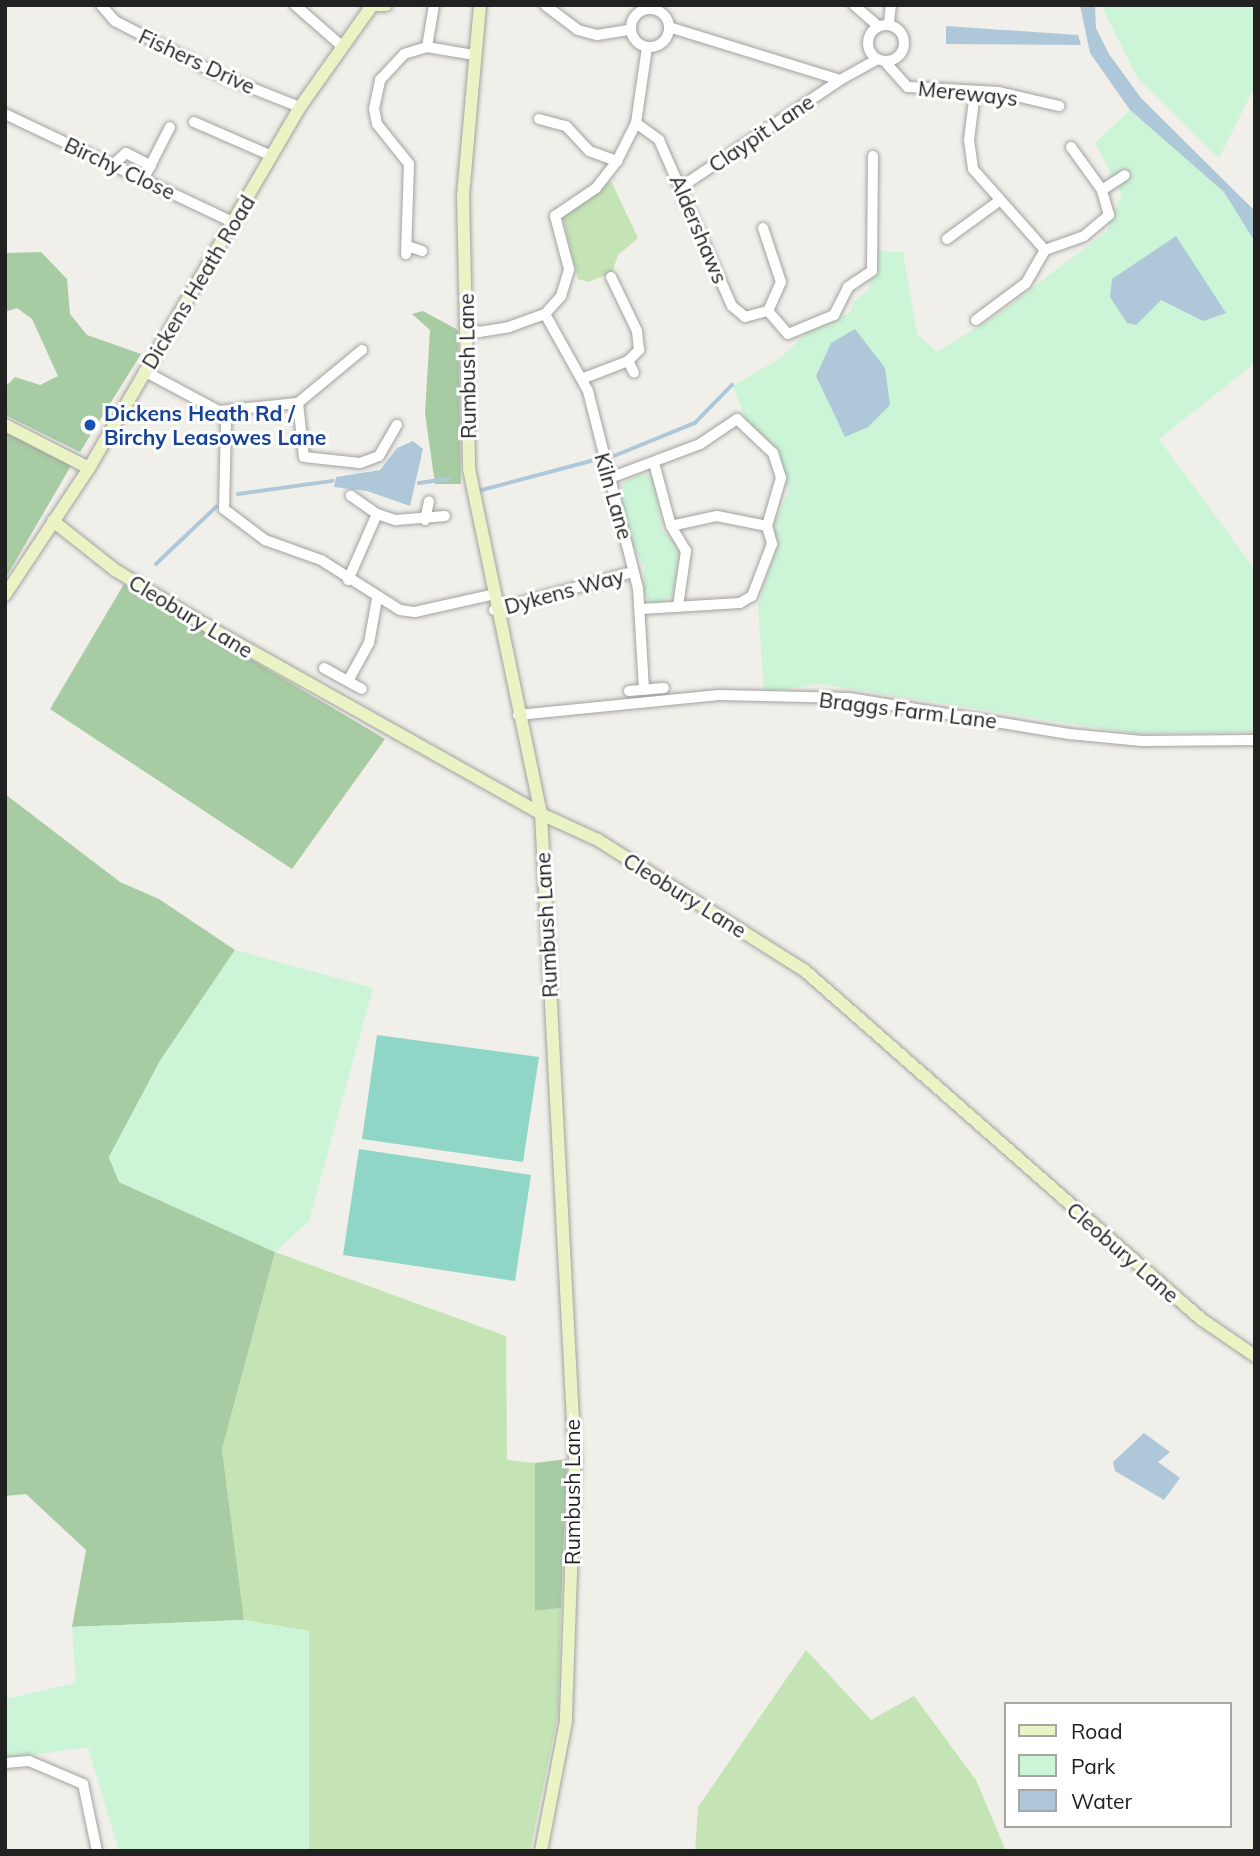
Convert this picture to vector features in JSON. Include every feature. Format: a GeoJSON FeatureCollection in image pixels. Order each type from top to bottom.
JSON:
{"type":"FeatureCollection","features":[{"type":"Feature","properties":{"kind":"street","name":"Fishers Drive"},"geometry":{"type":"LineString","coordinates":[[101,5],[115,21],[208,69],[300,107]]}},
{"type":"Feature","properties":{"kind":"street"},"geometry":{"type":"LineString","coordinates":[[295,5],[343,47]]}},
{"type":"Feature","properties":{"kind":"street"},"geometry":{"type":"LineString","coordinates":[[370,6],[386,5]]}},
{"type":"Feature","properties":{"kind":"street"},"geometry":{"type":"LineString","coordinates":[[427,47],[434,5]]}},
{"type":"Feature","properties":{"kind":"street","name":"Rumbush Lane"},"geometry":{"type":"LineString","coordinates":[[480,5],[463,196],[469,469],[494,610],[541,814],[575,1458],[566,1721],[541,1851]]}},
{"type":"Feature","properties":{"kind":"street"},"geometry":{"type":"LineString","coordinates":[[545,5],[578,30],[597,35],[629,30],[653,6],[672,27],[841,80],[874,61]]}},
{"type":"Feature","properties":{"kind":"street"},"geometry":{"type":"LineString","coordinates":[[854,5],[877,25]]}},
{"type":"Feature","properties":{"kind":"street"},"geometry":{"type":"LineString","coordinates":[[889,23],[891,5]]}},
{"type":"Feature","properties":{"kind":"street","name":"Dickens Heath Road"},"geometry":{"type":"LineString","coordinates":[[5,595],[89,468],[144,371],[235,223],[300,107],[370,6]]}},
{"type":"Feature","properties":{"kind":"street"},"geometry":{"type":"LineString","coordinates":[[889,23],[903,32],[896,57],[887,64],[874,61],[867,52],[877,25],[889,23]]}},
{"type":"Feature","properties":{"kind":"street"},"geometry":{"type":"LineString","coordinates":[[466,327],[479,332],[509,327],[545,314],[561,296],[569,269],[551,221],[596,188],[617,161],[636,123],[648,48],[672,27]]}},
{"type":"Feature","properties":{"kind":"street"},"geometry":{"type":"LineString","coordinates":[[629,30],[648,48]]}},
{"type":"Feature","properties":{"kind":"street"},"geometry":{"type":"LineString","coordinates":[[422,251],[406,250],[409,164],[377,124],[374,109],[390,65],[427,47],[474,55]]}},
{"type":"Feature","properties":{"kind":"street","name":"Mereways"},"geometry":{"type":"LineString","coordinates":[[887,64],[908,88],[975,92],[1059,106]]}},
{"type":"Feature","properties":{"kind":"street","name":"Claypit Lane"},"geometry":{"type":"LineString","coordinates":[[681,187],[841,80]]}},
{"type":"Feature","properties":{"kind":"street"},"geometry":{"type":"LineString","coordinates":[[975,92],[969,140],[973,169],[1045,250]]}},
{"type":"Feature","properties":{"kind":"street","name":"Birchy Close"},"geometry":{"type":"LineString","coordinates":[[5,114],[235,223]]}},
{"type":"Feature","properties":{"kind":"street"},"geometry":{"type":"LineString","coordinates":[[539,119],[566,126],[589,151],[617,161]]}},
{"type":"Feature","properties":{"kind":"street"},"geometry":{"type":"LineString","coordinates":[[194,122],[272,156]]}},
{"type":"Feature","properties":{"kind":"street","name":"Aldershaws"},"geometry":{"type":"LineString","coordinates":[[636,123],[659,140],[732,306],[745,317],[768,311]]}},
{"type":"Feature","properties":{"kind":"street"},"geometry":{"type":"LineString","coordinates":[[144,178],[170,127]]}},
{"type":"Feature","properties":{"kind":"street"},"geometry":{"type":"LineString","coordinates":[[976,320],[1026,283],[1045,250],[1103,224],[1109,215],[1102,190],[1071,147]]}},
{"type":"Feature","properties":{"kind":"street"},"geometry":{"type":"LineString","coordinates":[[114,164],[125,153],[151,166]]}},
{"type":"Feature","properties":{"kind":"street"},"geometry":{"type":"LineString","coordinates":[[763,228],[781,282],[768,311],[788,334],[834,315],[848,287],[872,271],[873,156]]}},
{"type":"Feature","properties":{"kind":"street"},"geometry":{"type":"LineString","coordinates":[[1102,190],[1125,175]]}},
{"type":"Feature","properties":{"kind":"street"},"geometry":{"type":"LineString","coordinates":[[947,239],[999,201]]}},
{"type":"Feature","properties":{"kind":"street"},"geometry":{"type":"LineString","coordinates":[[584,378],[628,361],[639,350],[639,339],[611,277]]}},
{"type":"Feature","properties":{"kind":"street","name":"Kiln Lane"},"geometry":{"type":"LineString","coordinates":[[545,314],[584,378],[641,609],[644,690]]}},
{"type":"Feature","properties":{"kind":"street"},"geometry":{"type":"LineString","coordinates":[[219,411],[298,403],[362,350]]}},
{"type":"Feature","properties":{"kind":"street"},"geometry":{"type":"LineString","coordinates":[[628,361],[634,373]]}},
{"type":"Feature","properties":{"kind":"street"},"geometry":{"type":"LineString","coordinates":[[144,371],[219,411],[226,422],[224,509],[275,546],[321,560],[377,599],[415,612],[491,595]]}},
{"type":"Feature","properties":{"kind":"street"},"geometry":{"type":"LineString","coordinates":[[298,403],[304,457],[312,461],[360,463],[379,456],[397,425]]}},
{"type":"Feature","properties":{"kind":"street"},"geometry":{"type":"LineString","coordinates":[[610,478],[700,444],[730,421],[745,422],[773,453],[781,478],[767,526],[772,544],[752,596],[740,603],[641,609]]}},
{"type":"Feature","properties":{"kind":"street"},"geometry":{"type":"LineString","coordinates":[[5,425],[89,468]]}},
{"type":"Feature","properties":{"kind":"street"},"geometry":{"type":"LineString","coordinates":[[654,463],[671,526],[685,551],[678,606]]}},
{"type":"Feature","properties":{"kind":"street"},"geometry":{"type":"LineString","coordinates":[[351,496],[377,514],[425,520],[445,516]]}},
{"type":"Feature","properties":{"kind":"street"},"geometry":{"type":"LineString","coordinates":[[425,520],[429,501]]}},
{"type":"Feature","properties":{"kind":"street"},"geometry":{"type":"LineString","coordinates":[[348,580],[377,514]]}},
{"type":"Feature","properties":{"kind":"street"},"geometry":{"type":"LineString","coordinates":[[671,526],[717,516],[767,526]]}},
{"type":"Feature","properties":{"kind":"street","name":"Cleobury Lane"},"geometry":{"type":"LineString","coordinates":[[53,521],[115,570],[212,629],[541,814],[598,840],[804,970],[1201,1319],[1255,1356]]}},
{"type":"Feature","properties":{"kind":"street","name":"Dykens Way"},"geometry":{"type":"LineString","coordinates":[[494,610],[633,572]]}},
{"type":"Feature","properties":{"kind":"street"},"geometry":{"type":"LineString","coordinates":[[348,681],[369,643],[377,599]]}},
{"type":"Feature","properties":{"kind":"street"},"geometry":{"type":"LineString","coordinates":[[324,668],[362,689]]}},
{"type":"Feature","properties":{"kind":"street"},"geometry":{"type":"LineString","coordinates":[[629,691],[664,688]]}},
{"type":"Feature","properties":{"kind":"street","name":"Braggs Farm Lane"},"geometry":{"type":"LineString","coordinates":[[519,715],[719,695],[849,698],[1105,737],[1255,740]]}},
{"type":"Feature","properties":{"kind":"street"},"geometry":{"type":"LineString","coordinates":[[5,1763],[29,1761],[83,1784],[97,1851]]}},
{"type":"Feature","properties":{"kind":"green space"},"geometry":{"type":"Polygon","coordinates":[[[1101,5],[1255,5],[1255,86],[1219,158],[1137,77],[1101,5]]]}},
{"type":"Feature","properties":{"kind":"green space"},"geometry":{"type":"Polygon","coordinates":[[[1130,110],[1224,192],[1255,242],[1255,363],[1159,439],[1255,570],[1255,732],[1137,734],[820,684],[764,692],[758,606],[775,551],[775,521],[789,490],[777,461],[748,426],[733,386],[779,359],[808,332],[850,313],[853,303],[868,290],[878,251],[903,252],[917,334],[937,352],[1000,313],[1107,231],[1122,194],[1095,143],[1130,110]]]}},
{"type":"Feature","properties":{"kind":"green space"},"geometry":{"type":"Polygon","coordinates":[[[611,181],[638,238],[618,255],[612,273],[588,282],[578,279],[562,214],[611,181]]]}},
{"type":"Feature","properties":{"kind":"green space"},"geometry":{"type":"Polygon","coordinates":[[[41,252],[67,279],[70,314],[87,335],[141,354],[80,452],[5,415],[5,387],[15,377],[40,385],[58,376],[32,319],[17,308],[5,312],[5,253],[41,252]]]}},
{"type":"Feature","properties":{"kind":"green space"},"geometry":{"type":"Polygon","coordinates":[[[423,311],[458,330],[461,484],[435,484],[425,413],[430,330],[412,314],[423,311]]]}},
{"type":"Feature","properties":{"kind":"green space"},"geometry":{"type":"Polygon","coordinates":[[[5,432],[72,464],[5,579],[5,432]]]}},
{"type":"Feature","properties":{"kind":"green space"},"geometry":{"type":"Polygon","coordinates":[[[643,473],[653,478],[663,531],[680,545],[681,556],[673,595],[659,604],[650,602],[643,591],[644,568],[621,519],[621,484],[643,473]]]}},
{"type":"Feature","properties":{"kind":"green space"},"geometry":{"type":"Polygon","coordinates":[[[124,584],[385,739],[292,869],[50,709],[124,584]]]}},
{"type":"Feature","properties":{"kind":"green space"},"geometry":{"type":"Polygon","coordinates":[[[5,794],[120,882],[159,899],[235,950],[160,1061],[109,1157],[119,1182],[275,1252],[222,1449],[244,1620],[72,1627],[86,1550],[26,1494],[5,1496],[5,794]]]}},
{"type":"Feature","properties":{"kind":"green space"},"geometry":{"type":"Polygon","coordinates":[[[235,950],[373,988],[309,1221],[275,1252],[119,1182],[109,1157],[160,1061],[235,950]]]}},
{"type":"Feature","properties":{"kind":"green space"},"geometry":{"type":"Polygon","coordinates":[[[275,1252],[506,1336],[507,1460],[535,1463],[535,1611],[561,1608],[558,1715],[530,1851],[309,1851],[309,1631],[244,1620],[222,1449],[275,1252]]]}},
{"type":"Feature","properties":{"kind":"green space"},"geometry":{"type":"Polygon","coordinates":[[[567,1459],[561,1608],[535,1611],[535,1463],[567,1459]]]}},
{"type":"Feature","properties":{"kind":"green space"},"geometry":{"type":"Polygon","coordinates":[[[244,1620],[309,1631],[309,1851],[119,1851],[88,1747],[5,1759],[5,1699],[76,1683],[72,1627],[244,1620]]]}},
{"type":"Feature","properties":{"kind":"green space"},"geometry":{"type":"Polygon","coordinates":[[[806,1650],[871,1720],[914,1696],[976,1780],[1006,1851],[695,1851],[698,1807],[806,1650]]]}},
{"type":"Feature","properties":{"kind":"shaded area"},"geometry":{"type":"Polygon","coordinates":[[[377,1035],[539,1057],[523,1162],[362,1139],[377,1035]]]}},
{"type":"Feature","properties":{"kind":"shaded area"},"geometry":{"type":"Polygon","coordinates":[[[359,1149],[531,1175],[515,1281],[343,1255],[359,1149]]]}},
{"type":"Feature","properties":{"kind":"water"},"geometry":{"type":"Polygon","coordinates":[[[1080,5],[1095,5],[1096,28],[1109,54],[1141,98],[1255,211],[1255,242],[1224,192],[1130,110],[1090,53],[1080,5]]]}},
{"type":"Feature","properties":{"kind":"water"},"geometry":{"type":"Polygon","coordinates":[[[946,26],[1078,35],[1081,45],[946,44],[946,26]]]}},
{"type":"Feature","properties":{"kind":"water"},"geometry":{"type":"Polygon","coordinates":[[[1176,236],[1226,313],[1203,321],[1161,300],[1136,325],[1127,323],[1110,297],[1112,279],[1176,236]]]}},
{"type":"Feature","properties":{"kind":"water"},"geometry":{"type":"Polygon","coordinates":[[[855,329],[885,368],[890,405],[868,427],[845,437],[816,376],[831,343],[855,329]]]}},
{"type":"Feature","properties":{"kind":"water"},"geometry":{"type":"Polygon","coordinates":[[[413,441],[423,449],[410,506],[367,491],[334,487],[336,477],[380,470],[397,448],[413,441]]]}},
{"type":"Feature","properties":{"kind":"water"},"geometry":{"type":"Polygon","coordinates":[[[1144,1433],[1170,1452],[1158,1462],[1180,1478],[1164,1500],[1115,1471],[1113,1462],[1144,1433]]]}},
{"type":"Feature","properties":{"kind":"waterway"},"geometry":{"type":"LineString","coordinates":[[614,456],[695,423],[732,385]]}},
{"type":"Feature","properties":{"kind":"waterway"},"geometry":{"type":"LineString","coordinates":[[482,490],[595,460]]}},
{"type":"Feature","properties":{"kind":"waterway"},"geometry":{"type":"LineString","coordinates":[[419,483],[449,479]]}},
{"type":"Feature","properties":{"kind":"waterway"},"geometry":{"type":"LineString","coordinates":[[238,494],[332,481]]}},
{"type":"Feature","properties":{"kind":"waterway"},"geometry":{"type":"LineString","coordinates":[[156,564],[216,507]]}},
{"type":"Feature","properties":{"kind":"place","name":"Dickens Heath Rd / Birchy Leasowes Lane"},"geometry":{"type":"Point","coordinates":[90,425]}}]}
